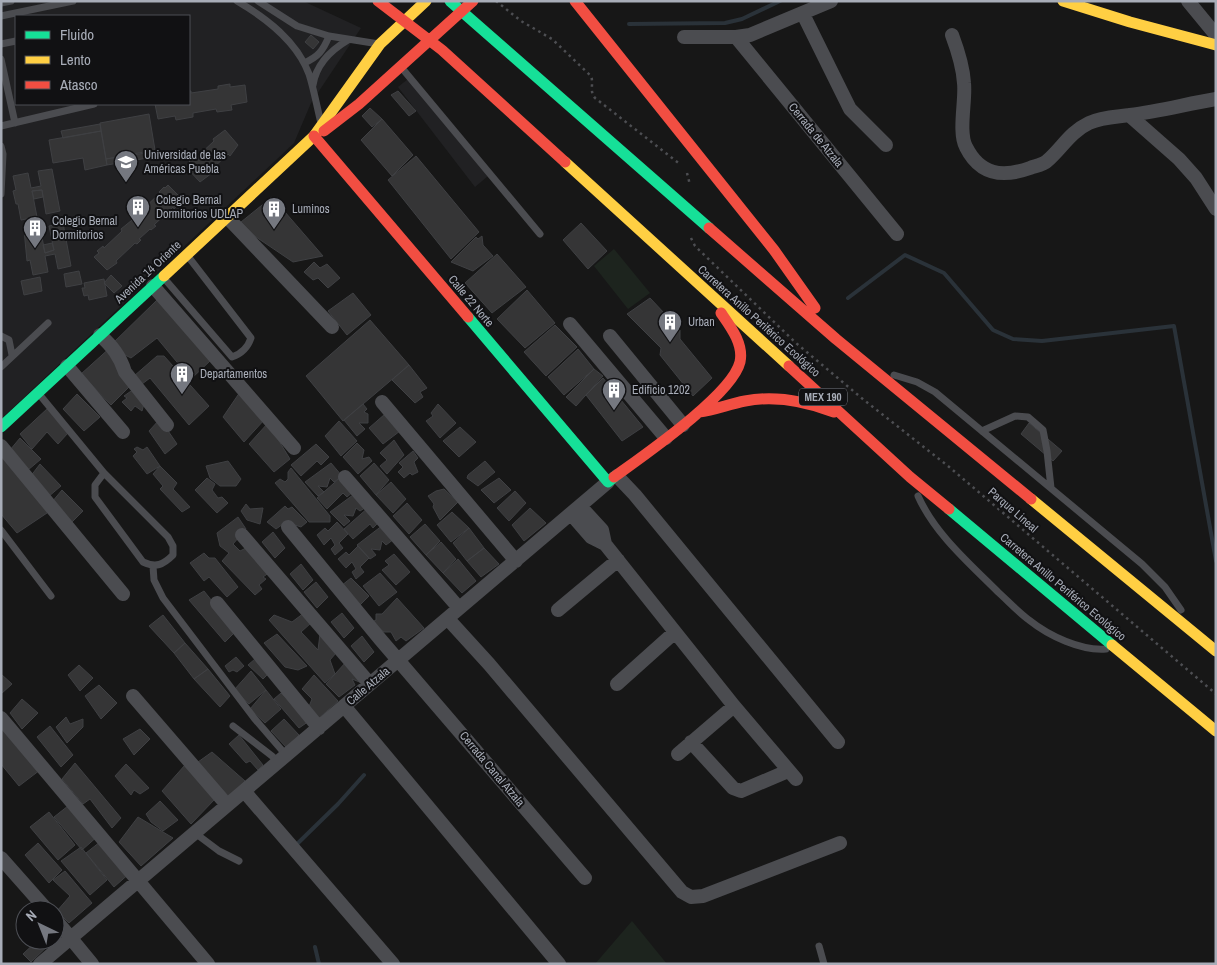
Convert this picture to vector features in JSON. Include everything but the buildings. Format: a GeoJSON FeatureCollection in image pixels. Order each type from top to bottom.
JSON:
{"type":"FeatureCollection","features":[{"type":"Feature","properties":{"kind":"main road","name":"Avenida 14 Oriente"},"geometry":{"type":"LineString","coordinates":[[320,131],[380,44],[426,1]]}},
{"type":"Feature","properties":{"kind":"main road"},"geometry":{"type":"LineString","coordinates":[[450,1],[836,339],[1216,651]]}},
{"type":"Feature","properties":{"kind":"main road","name":"Avenida 14 Oriente"},"geometry":{"type":"LineString","coordinates":[[1,427],[320,131],[359,104],[473,1]]}},
{"type":"Feature","properties":{"kind":"main road"},"geometry":{"type":"LineString","coordinates":[[575,1],[774,250],[836,339]]}},
{"type":"Feature","properties":{"kind":"main road"},"geometry":{"type":"LineString","coordinates":[[1063,1],[1130,22],[1216,45]]}},
{"type":"Feature","properties":{"kind":"main road","name":"Carretera Anillo Periférico Ecológico"},"geometry":{"type":"LineString","coordinates":[[380,2],[442,50],[910,477],[1216,731]]}},
{"type":"Feature","properties":{"kind":"main road","name":"Calle 22 Norte"},"geometry":{"type":"LineString","coordinates":[[320,131],[612,479]]}},
{"type":"Feature","properties":{"kind":"main road","name":"Calle Atzala"},"geometry":{"type":"LineString","coordinates":[[612,479],[699,412],[736,374],[740,360],[740,349],[735,335],[707,291]]}},
{"type":"Feature","properties":{"kind":"main road","name":"Calle Atzala"},"geometry":{"type":"LineString","coordinates":[[699,412],[718,409],[742,401],[779,398],[808,402],[844,417]]}},
{"type":"Feature","properties":{"kind":"street"},"geometry":{"type":"LineString","coordinates":[[684,37],[750,36],[831,1]]}},
{"type":"Feature","properties":{"kind":"street"},"geometry":{"type":"LineString","coordinates":[[1188,1],[1216,34]]}},
{"type":"Feature","properties":{"kind":"street"},"geometry":{"type":"LineString","coordinates":[[803,14],[850,110],[886,145]]}},
{"type":"Feature","properties":{"kind":"street"},"geometry":{"type":"LineString","coordinates":[[952,35],[960,57],[965,84],[963,121],[965,145],[973,158],[983,168],[996,174],[1020,172],[1046,162],[1068,138],[1089,123],[1110,116],[1129,116],[1216,99]]}},
{"type":"Feature","properties":{"kind":"street","name":"Cerrada de Atzala"},"geometry":{"type":"LineString","coordinates":[[736,37],[897,234]]}},
{"type":"Feature","properties":{"kind":"street"},"geometry":{"type":"LineString","coordinates":[[1129,116],[1179,159],[1196,178],[1216,209]]}},
{"type":"Feature","properties":{"kind":"street"},"geometry":{"type":"LineString","coordinates":[[228,216],[332,327]]}},
{"type":"Feature","properties":{"kind":"street"},"geometry":{"type":"LineString","coordinates":[[158,281],[294,448]]}},
{"type":"Feature","properties":{"kind":"street"},"geometry":{"type":"LineString","coordinates":[[570,324],[666,438]]}},
{"type":"Feature","properties":{"kind":"street"},"geometry":{"type":"LineString","coordinates":[[100,335],[112,346],[122,361],[125,372],[167,426]]}},
{"type":"Feature","properties":{"kind":"street"},"geometry":{"type":"LineString","coordinates":[[610,336],[683,425]]}},
{"type":"Feature","properties":{"kind":"street"},"geometry":{"type":"LineString","coordinates":[[67,366],[123,432]]}},
{"type":"Feature","properties":{"kind":"street"},"geometry":{"type":"LineString","coordinates":[[382,402],[516,561]]}},
{"type":"Feature","properties":{"kind":"street"},"geometry":{"type":"LineString","coordinates":[[1,446],[123,594]]}},
{"type":"Feature","properties":{"kind":"street"},"geometry":{"type":"LineString","coordinates":[[345,477],[460,608]]}},
{"type":"Feature","properties":{"kind":"street"},"geometry":{"type":"LineString","coordinates":[[612,479],[635,495],[838,742]]}},
{"type":"Feature","properties":{"kind":"street","name":"Calle Atzala"},"geometry":{"type":"LineString","coordinates":[[40,964],[612,479]]}},
{"type":"Feature","properties":{"kind":"street"},"geometry":{"type":"LineString","coordinates":[[576,510],[592,537],[605,544],[734,706],[792,775],[741,791],[733,788],[691,742]]}},
{"type":"Feature","properties":{"kind":"street","name":"Cerrada Canal Atzala"},"geometry":{"type":"LineString","coordinates":[[288,527],[398,660],[585,878]]}},
{"type":"Feature","properties":{"kind":"street"},"geometry":{"type":"LineString","coordinates":[[242,536],[370,684]]}},
{"type":"Feature","properties":{"kind":"street"},"geometry":{"type":"LineString","coordinates":[[558,610],[618,560]]}},
{"type":"Feature","properties":{"kind":"street"},"geometry":{"type":"LineString","coordinates":[[217,603],[319,728]]}},
{"type":"Feature","properties":{"kind":"street"},"geometry":{"type":"LineString","coordinates":[[448,618],[682,892],[691,897],[703,896],[840,843]]}},
{"type":"Feature","properties":{"kind":"street"},"geometry":{"type":"LineString","coordinates":[[617,684],[675,632]]}},
{"type":"Feature","properties":{"kind":"street"},"geometry":{"type":"LineString","coordinates":[[133,696],[227,805]]}},
{"type":"Feature","properties":{"kind":"street"},"geometry":{"type":"LineString","coordinates":[[344,706],[559,964]]}},
{"type":"Feature","properties":{"kind":"street"},"geometry":{"type":"LineString","coordinates":[[678,754],[734,706]]}},
{"type":"Feature","properties":{"kind":"street"},"geometry":{"type":"LineString","coordinates":[[1,718],[208,964]]}},
{"type":"Feature","properties":{"kind":"street"},"geometry":{"type":"LineString","coordinates":[[244,791],[393,964]]}},
{"type":"Feature","properties":{"kind":"street"},"geometry":{"type":"LineString","coordinates":[[1,858],[38,900]]}},
{"type":"Feature","properties":{"kind":"street"},"geometry":{"type":"LineString","coordinates":[[65,931],[92,964]]}},
{"type":"Feature","properties":{"kind":"lane"},"geometry":{"type":"LineString","coordinates":[[1,3],[11,1]]}},
{"type":"Feature","properties":{"kind":"lane"},"geometry":{"type":"LineString","coordinates":[[1,16],[73,1]]}},
{"type":"Feature","properties":{"kind":"lane"},"geometry":{"type":"LineString","coordinates":[[237,1],[277,29],[296,50],[304,63],[312,88],[320,131]]}},
{"type":"Feature","properties":{"kind":"lane"},"geometry":{"type":"LineString","coordinates":[[258,1],[297,26],[329,36],[380,44]]}},
{"type":"Feature","properties":{"kind":"lane"},"geometry":{"type":"LineString","coordinates":[[277,29],[285,18]]}},
{"type":"Feature","properties":{"kind":"lane"},"geometry":{"type":"LineString","coordinates":[[304,63],[319,55],[324,49],[329,36]]}},
{"type":"Feature","properties":{"kind":"lane"},"geometry":{"type":"LineString","coordinates":[[312,88],[315,76],[323,62],[334,50],[348,40]]}},
{"type":"Feature","properties":{"kind":"lane"},"geometry":{"type":"LineString","coordinates":[[1,44],[15,41]]}},
{"type":"Feature","properties":{"kind":"lane"},"geometry":{"type":"LineString","coordinates":[[1,59],[15,123]]}},
{"type":"Feature","properties":{"kind":"lane"},"geometry":{"type":"LineString","coordinates":[[401,67],[540,234]]}},
{"type":"Feature","properties":{"kind":"lane"},"geometry":{"type":"LineString","coordinates":[[1,126],[90,105]]}},
{"type":"Feature","properties":{"kind":"lane"},"geometry":{"type":"LineString","coordinates":[[1,146],[3,154],[1,194]]}},
{"type":"Feature","properties":{"kind":"lane"},"geometry":{"type":"LineString","coordinates":[[158,281],[232,357],[249,345],[251,338],[186,255]]}},
{"type":"Feature","properties":{"kind":"lane"},"geometry":{"type":"LineString","coordinates":[[1,367],[48,323]]}},
{"type":"Feature","properties":{"kind":"lane"},"geometry":{"type":"LineString","coordinates":[[1,336],[10,340],[12,355]]}},
{"type":"Feature","properties":{"kind":"lane"},"geometry":{"type":"LineString","coordinates":[[873,369],[907,378],[926,386],[982,431],[1154,575],[1175,600],[1195,634]]}},
{"type":"Feature","properties":{"kind":"lane"},"geometry":{"type":"LineString","coordinates":[[38,392],[104,473],[168,537],[173,546],[173,555],[164,564],[153,566],[143,562],[95,497],[95,485],[104,473]]}},
{"type":"Feature","properties":{"kind":"lane"},"geometry":{"type":"LineString","coordinates":[[982,431],[1015,416],[1028,417],[1043,430],[1051,488]]}},
{"type":"Feature","properties":{"kind":"lane"},"geometry":{"type":"LineString","coordinates":[[910,477],[920,500],[943,534],[965,560],[1028,620],[1052,634],[1081,646],[1097,650],[1115,649]]}},
{"type":"Feature","properties":{"kind":"lane"},"geometry":{"type":"LineString","coordinates":[[1,530],[51,596]]}},
{"type":"Feature","properties":{"kind":"lane"},"geometry":{"type":"LineString","coordinates":[[153,566],[154,580],[163,598],[254,718],[282,759]]}},
{"type":"Feature","properties":{"kind":"lane"},"geometry":{"type":"LineString","coordinates":[[233,726],[272,756],[282,759]]}},
{"type":"Feature","properties":{"kind":"lane"},"geometry":{"type":"LineString","coordinates":[[195,832],[219,852],[239,861]]}},
{"type":"Feature","properties":{"kind":"lane"},"geometry":{"type":"LineString","coordinates":[[820,946],[824,964]]}},
{"type":"Feature","properties":{"kind":"path","name":"Parque Lineal"},"geometry":{"type":"LineString","coordinates":[[796,342],[864,400],[948,466],[1216,694]]}},
{"type":"Feature","properties":{"kind":"shaded area","name":"Universidad de las Américas Puebla"},"geometry":{"type":"Polygon","coordinates":[[[1,1],[303,1],[361,28],[311,103],[294,143],[1,419],[1,1]]]}},
{"type":"Feature","properties":{"kind":"shaded area"},"geometry":{"type":"Polygon","coordinates":[[[408,79],[488,176],[475,187],[398,87],[408,79]]]}},
{"type":"Feature","properties":{"kind":"shaded area"},"geometry":{"type":"Polygon","coordinates":[[[614,249],[650,293],[628,309],[594,266],[614,249]]]}},
{"type":"Feature","properties":{"kind":"shaded area"},"geometry":{"type":"Polygon","coordinates":[[[632,921],[667,964],[595,964],[632,921]]]}},
{"type":"Feature","properties":{"kind":"waterway"},"geometry":{"type":"LineString","coordinates":[[629,24],[725,23],[742,19],[780,1]]}},
{"type":"Feature","properties":{"kind":"waterway"},"geometry":{"type":"LineString","coordinates":[[848,298],[905,255],[944,273],[993,330],[1013,339],[1042,341],[1174,326],[1216,561]]}},
{"type":"Feature","properties":{"kind":"waterway"},"geometry":{"type":"LineString","coordinates":[[297,844],[338,804],[364,775]]}},
{"type":"Feature","properties":{"kind":"waterway"},"geometry":{"type":"LineString","coordinates":[[315,947],[319,964]]}},
{"type":"Feature","properties":{"kind":"traffic: fast"},"geometry":{"type":"LineString","coordinates":[[450,1],[709,228]]}},
{"type":"Feature","properties":{"kind":"traffic: fast"},"geometry":{"type":"LineString","coordinates":[[1,427],[164,276]]}},
{"type":"Feature","properties":{"kind":"traffic: fast"},"geometry":{"type":"LineString","coordinates":[[468,317],[608,482],[614,477]]}},
{"type":"Feature","properties":{"kind":"traffic: fast"},"geometry":{"type":"LineString","coordinates":[[949,509],[1112,645]]}},
{"type":"Feature","properties":{"kind":"traffic: slow"},"geometry":{"type":"LineString","coordinates":[[164,276],[314,136],[380,44],[426,1]]}},
{"type":"Feature","properties":{"kind":"traffic: slow"},"geometry":{"type":"LineString","coordinates":[[1063,1],[1130,22],[1216,45]]}},
{"type":"Feature","properties":{"kind":"traffic: slow"},"geometry":{"type":"LineString","coordinates":[[565,162],[789,366]]}},
{"type":"Feature","properties":{"kind":"traffic: slow"},"geometry":{"type":"LineString","coordinates":[[1031,499],[1216,651]]}},
{"type":"Feature","properties":{"kind":"traffic: slow"},"geometry":{"type":"LineString","coordinates":[[1112,645],[1216,731]]}},
{"type":"Feature","properties":{"kind":"traffic: jam"},"geometry":{"type":"LineString","coordinates":[[378,1],[442,50],[565,162]]}},
{"type":"Feature","properties":{"kind":"traffic: jam"},"geometry":{"type":"LineString","coordinates":[[324,131],[359,104],[473,1]]}},
{"type":"Feature","properties":{"kind":"traffic: jam"},"geometry":{"type":"LineString","coordinates":[[575,1],[774,250],[815,308]]}},
{"type":"Feature","properties":{"kind":"traffic: jam"},"geometry":{"type":"LineString","coordinates":[[314,136],[468,317]]}},
{"type":"Feature","properties":{"kind":"traffic: jam"},"geometry":{"type":"LineString","coordinates":[[709,228],[836,339],[1031,499]]}},
{"type":"Feature","properties":{"kind":"traffic: jam"},"geometry":{"type":"LineString","coordinates":[[614,477],[685,424],[721,391],[733,376],[740,362],[740,349],[735,336],[721,313]]}},
{"type":"Feature","properties":{"kind":"traffic: jam"},"geometry":{"type":"LineString","coordinates":[[789,366],[910,477],[949,509]]}},
{"type":"Feature","properties":{"kind":"traffic: jam"},"geometry":{"type":"LineString","coordinates":[[699,412],[757,399],[790,400],[834,412]]}},
{"type":"Feature","properties":{"kind":"place","name":"Universidad de las Américas Puebla"},"geometry":{"type":"Point","coordinates":[126,183]}},
{"type":"Feature","properties":{"kind":"place","name":"Colegio Bernal Dormitorios UDLAP"},"geometry":{"type":"Point","coordinates":[138,228]}},
{"type":"Feature","properties":{"kind":"place","name":"Luminos"},"geometry":{"type":"Point","coordinates":[274,230]}},
{"type":"Feature","properties":{"kind":"place","name":"Colegio Bernal Dormitorios"},"geometry":{"type":"Point","coordinates":[35,249]}},
{"type":"Feature","properties":{"kind":"place","name":"Urban"},"geometry":{"type":"Point","coordinates":[670,343]}},
{"type":"Feature","properties":{"kind":"place","name":"Departamentos"},"geometry":{"type":"Point","coordinates":[182,395]}},
{"type":"Feature","properties":{"kind":"place","name":"Edificio 1202"},"geometry":{"type":"Point","coordinates":[614,411]}}]}
